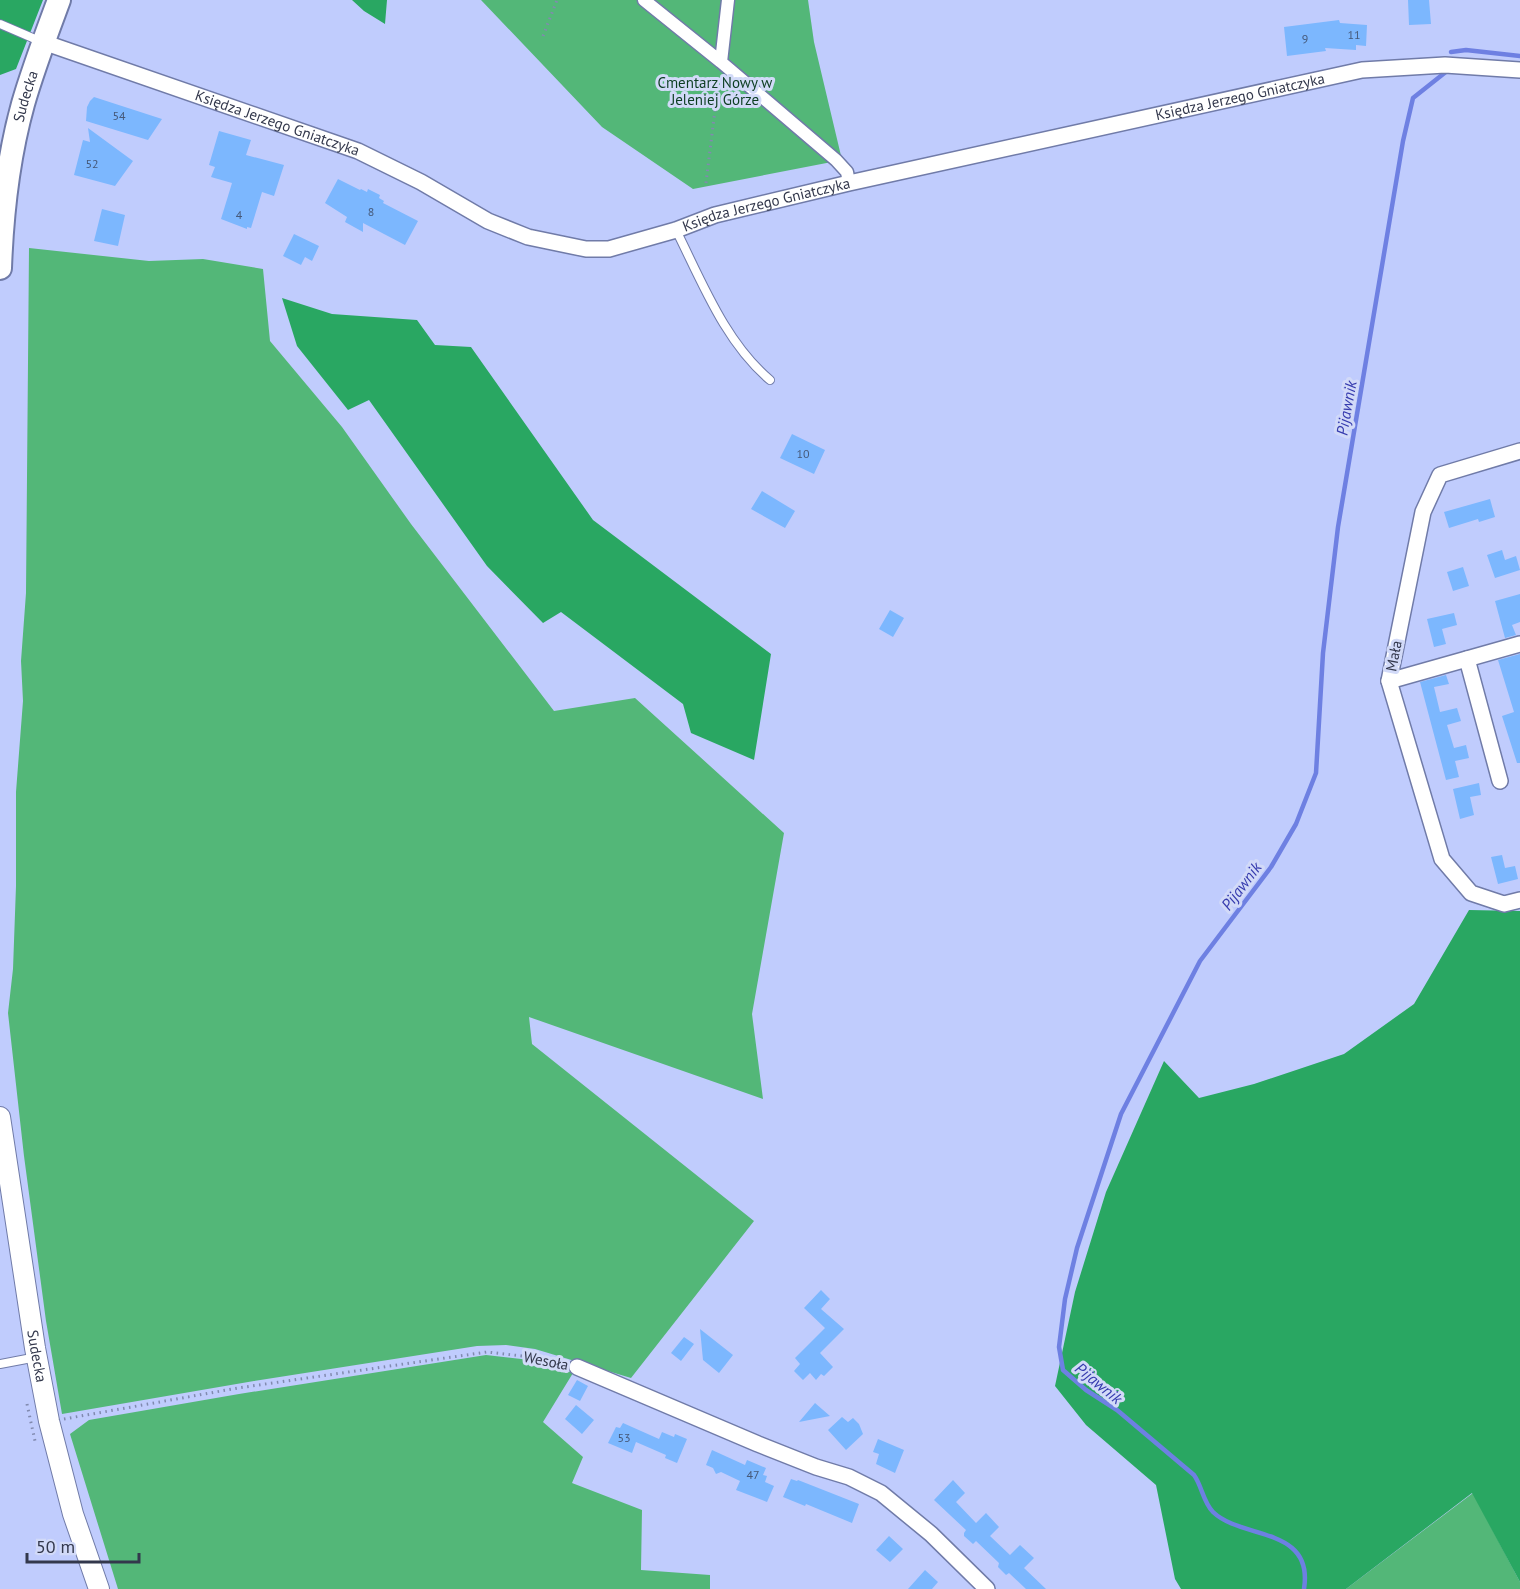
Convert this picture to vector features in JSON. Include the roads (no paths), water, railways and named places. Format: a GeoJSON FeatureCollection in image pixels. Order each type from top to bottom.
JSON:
{"type":"FeatureCollection","features":[{"type":"Feature","properties":{"kind":"main road","name":"Sudecka"},"geometry":{"type":"LineString","coordinates":[[0,268],[4,203],[11,158],[23,105],[58,0]]}},
{"type":"Feature","properties":{"kind":"street"},"geometry":{"type":"LineString","coordinates":[[644,0],[836,160],[847,172],[849,183]]}},
{"type":"Feature","properties":{"kind":"street"},"geometry":{"type":"LineString","coordinates":[[721,62],[728,0]]}},
{"type":"Feature","properties":{"kind":"street","name":"Księdza Jerzego Gniatczyka"},"geometry":{"type":"LineString","coordinates":[[43,42],[358,151],[421,182],[488,220],[528,237],[586,249],[609,249],[676,230],[715,215],[849,183],[1362,70],[1445,65],[1520,70]]}},
{"type":"Feature","properties":{"kind":"street","name":"Mała"},"geometry":{"type":"LineString","coordinates":[[1520,451],[1440,474],[1423,512],[1389,681],[1442,859],[1471,893],[1504,904],[1520,900]]}},
{"type":"Feature","properties":{"kind":"street"},"geometry":{"type":"LineString","coordinates":[[1389,681],[1520,644]]}},
{"type":"Feature","properties":{"kind":"street"},"geometry":{"type":"LineString","coordinates":[[1467,659],[1500,781]]}},
{"type":"Feature","properties":{"kind":"street","name":"Sudecka"},"geometry":{"type":"LineString","coordinates":[[0,1118],[49,1421],[73,1514],[99,1589]]}},
{"type":"Feature","properties":{"kind":"street","name":"Wesoła"},"geometry":{"type":"LineString","coordinates":[[577,1367],[704,1422],[849,1478],[881,1493],[931,1534],[987,1589]]}},
{"type":"Feature","properties":{"kind":"lane"},"geometry":{"type":"LineString","coordinates":[[0,24],[43,42]]}},
{"type":"Feature","properties":{"kind":"lane"},"geometry":{"type":"LineString","coordinates":[[676,230],[708,297],[734,340],[770,381]]}},
{"type":"Feature","properties":{"kind":"lane"},"geometry":{"type":"LineString","coordinates":[[0,1364],[37,1356]]}},
{"type":"Feature","properties":{"kind":"waterway","name":"Pijawnik"},"geometry":{"type":"LineString","coordinates":[[1451,52],[1466,50],[1520,56]]}},
{"type":"Feature","properties":{"kind":"waterway","name":"Pijawnik"},"geometry":{"type":"LineString","coordinates":[[1304,1589],[1304,1569],[1298,1554],[1287,1544],[1273,1537],[1226,1521],[1213,1512],[1194,1475],[1117,1410],[1086,1390],[1063,1370],[1059,1347],[1065,1299],[1077,1248],[1121,1114],[1200,961],[1271,867],[1296,824],[1316,773],[1323,653],[1338,527],[1403,141],[1413,98],[1447,71]]}},
{"type":"Feature","properties":{"kind":"park label","name":"Cmentarz Nowy w Jeleniej Górze"},"geometry":{"type":"Point","coordinates":[715,92]}}]}
